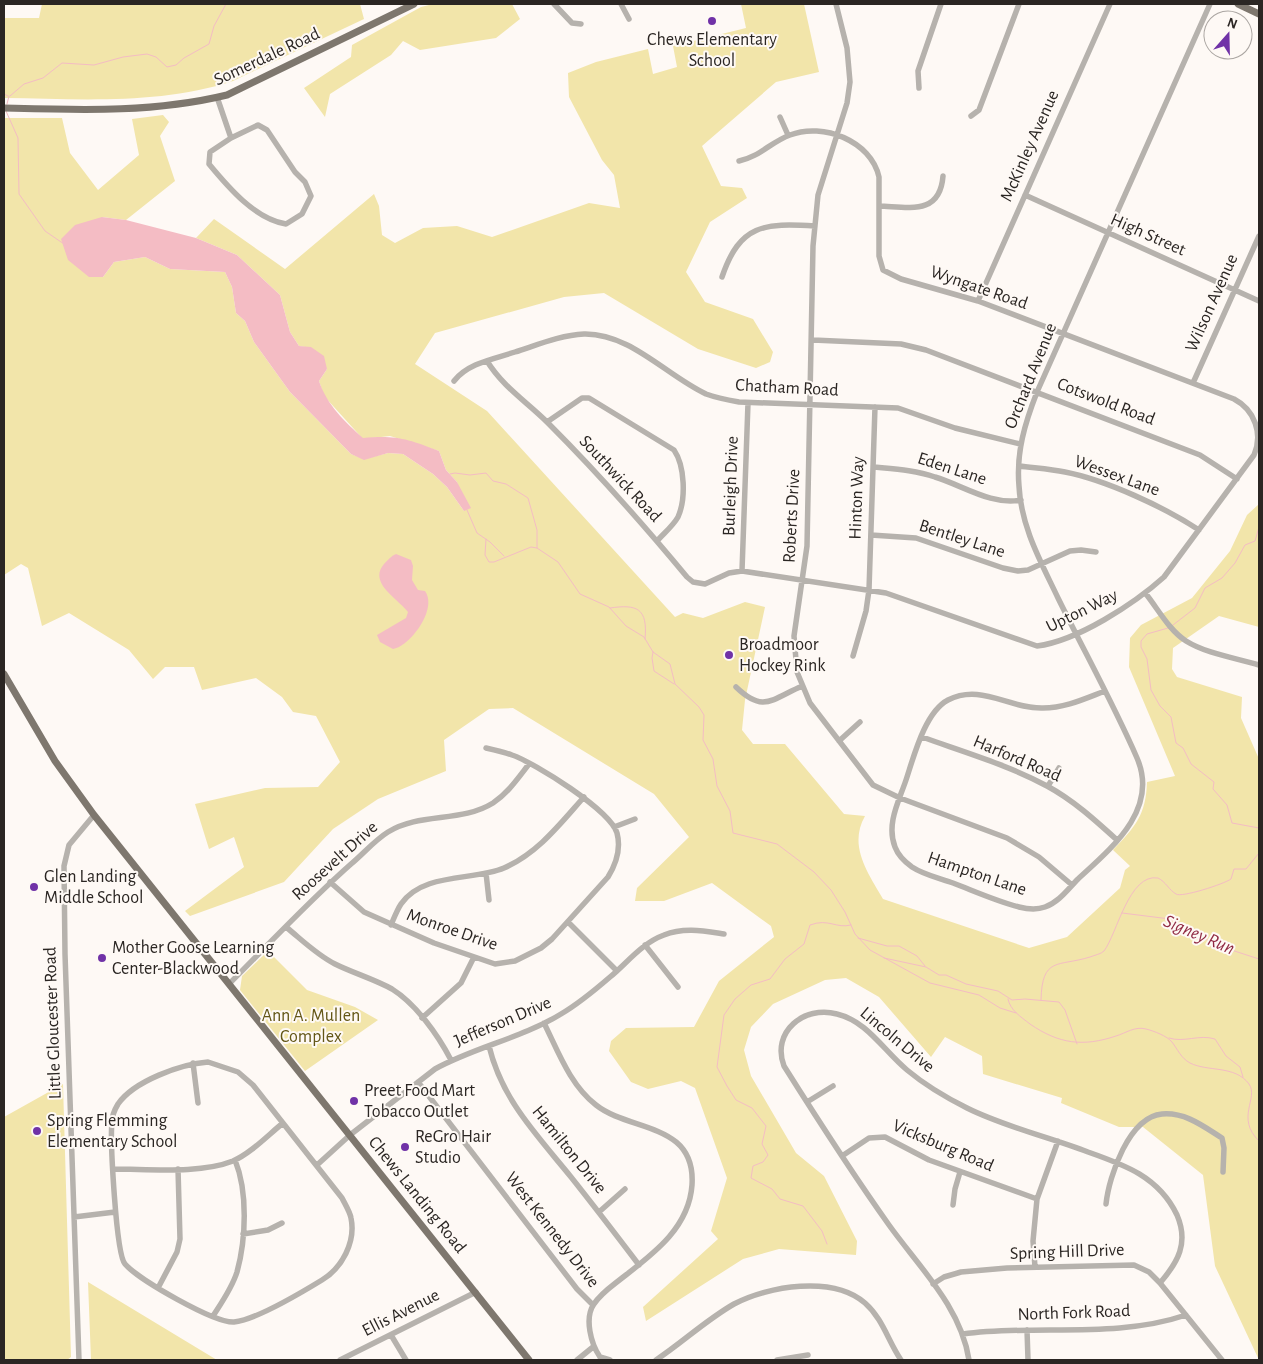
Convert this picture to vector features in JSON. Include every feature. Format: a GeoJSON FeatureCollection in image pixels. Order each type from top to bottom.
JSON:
{"type":"FeatureCollection","features":[{"type":"Feature","properties":{"kind":"main road","name":"Somerdale Road"},"geometry":{"type":"LineString","coordinates":[[4,108],[143,109],[217,97],[245,87],[414,4]]}},
{"type":"Feature","properties":{"kind":"main road"},"geometry":{"type":"LineString","coordinates":[[1238,4],[1259,14]]}},
{"type":"Feature","properties":{"kind":"main road","name":"Chews Landing Road"},"geometry":{"type":"LineString","coordinates":[[4,674],[55,761],[94,815],[529,1360]]}},
{"type":"Feature","properties":{"kind":"street"},"geometry":{"type":"LineString","coordinates":[[554,4],[572,23],[581,24]]}},
{"type":"Feature","properties":{"kind":"street"},"geometry":{"type":"LineString","coordinates":[[621,4],[629,19]]}},
{"type":"Feature","properties":{"kind":"street","name":"Roberts Drive"},"geometry":{"type":"LineString","coordinates":[[836,4],[847,48],[850,82],[837,135],[818,195],[815,226],[807,546],[794,636],[794,657],[802,686],[810,703],[873,785],[900,798],[1007,838],[1039,857],[1072,885]]}},
{"type":"Feature","properties":{"kind":"street"},"geometry":{"type":"LineString","coordinates":[[919,88],[918,71],[941,4]]}},
{"type":"Feature","properties":{"kind":"street"},"geometry":{"type":"LineString","coordinates":[[971,116],[978,110],[1019,4]]}},
{"type":"Feature","properties":{"kind":"street","name":"McKinley Avenue"},"geometry":{"type":"LineString","coordinates":[[978,302],[1110,4]]}},
{"type":"Feature","properties":{"kind":"street","name":"Orchard Avenue"},"geometry":{"type":"LineString","coordinates":[[1072,885],[1117,840],[1134,819],[1144,789],[1140,766],[1041,562],[1025,522],[1021,500],[1020,444],[1037,392],[1210,4]]}},
{"type":"Feature","properties":{"kind":"street"},"geometry":{"type":"LineString","coordinates":[[217,97],[232,138]]}},
{"type":"Feature","properties":{"kind":"street"},"geometry":{"type":"LineString","coordinates":[[739,161],[751,158],[788,135],[780,117]]}},
{"type":"Feature","properties":{"kind":"street"},"geometry":{"type":"LineString","coordinates":[[258,125],[267,130],[309,189],[309,203],[302,214],[286,224],[272,220],[251,206],[225,183],[208,160],[210,152],[232,138],[258,125]]}},
{"type":"Feature","properties":{"kind":"street","name":"Wyngate Road"},"geometry":{"type":"LineString","coordinates":[[788,135],[811,130],[837,135],[865,151],[874,162],[879,177],[879,256],[883,270],[901,279],[978,302],[1241,402],[1258,425]]}},
{"type":"Feature","properties":{"kind":"street"},"geometry":{"type":"LineString","coordinates":[[879,206],[927,205],[938,196],[943,176]]}},
{"type":"Feature","properties":{"kind":"street","name":"High Street"},"geometry":{"type":"LineString","coordinates":[[1025,195],[1259,301]]}},
{"type":"Feature","properties":{"kind":"street"},"geometry":{"type":"LineString","coordinates":[[722,277],[733,250],[741,239],[755,231],[770,226],[815,226]]}},
{"type":"Feature","properties":{"kind":"street","name":"Wilson Avenue"},"geometry":{"type":"LineString","coordinates":[[1193,383],[1259,236]]}},
{"type":"Feature","properties":{"kind":"street","name":"Chatham Road"},"geometry":{"type":"LineString","coordinates":[[454,381],[464,370],[487,361],[556,339],[594,335],[616,341],[632,349],[706,394],[718,398],[748,403],[898,408],[955,428],[1020,444]]}},
{"type":"Feature","properties":{"kind":"street","name":"Cotswold Road"},"geometry":{"type":"LineString","coordinates":[[813,340],[901,344],[926,350],[1200,455],[1237,479]]}},
{"type":"Feature","properties":{"kind":"street","name":"Southwick Road"},"geometry":{"type":"LineString","coordinates":[[487,361],[498,379],[548,422],[687,576],[699,584],[706,584],[729,573],[742,571]]}},
{"type":"Feature","properties":{"kind":"street"},"geometry":{"type":"LineString","coordinates":[[548,422],[582,398],[589,398],[674,450],[678,457],[682,475],[680,509],[672,526],[657,541]]}},
{"type":"Feature","properties":{"kind":"street","name":"Burleigh Drive"},"geometry":{"type":"LineString","coordinates":[[742,571],[748,403]]}},
{"type":"Feature","properties":{"kind":"street","name":"Hinton Way"},"geometry":{"type":"LineString","coordinates":[[853,656],[866,611],[869,590],[875,407]]}},
{"type":"Feature","properties":{"kind":"street","name":"Upton Way"},"geometry":{"type":"LineString","coordinates":[[742,571],[803,582],[869,590],[903,598],[1037,646],[1052,644],[1076,634],[1146,594],[1164,577],[1237,479],[1256,449],[1258,425]]}},
{"type":"Feature","properties":{"kind":"street","name":"Wessex Lane"},"geometry":{"type":"LineString","coordinates":[[1019,466],[1066,472],[1102,484],[1151,502],[1199,530]]}},
{"type":"Feature","properties":{"kind":"street","name":"Eden Lane"},"geometry":{"type":"LineString","coordinates":[[873,467],[914,471],[987,496],[1010,502],[1021,500]]}},
{"type":"Feature","properties":{"kind":"street","name":"Bentley Lane"},"geometry":{"type":"LineString","coordinates":[[871,535],[928,541],[1003,568],[1018,571],[1028,570],[1041,562],[1070,551],[1096,552]]}},
{"type":"Feature","properties":{"kind":"street"},"geometry":{"type":"LineString","coordinates":[[1146,594],[1174,631],[1185,640],[1200,648],[1259,665]]}},
{"type":"Feature","properties":{"kind":"street"},"geometry":{"type":"LineString","coordinates":[[736,687],[749,699],[757,703],[767,702],[802,686]]}},
{"type":"Feature","properties":{"kind":"street","name":"Hampton Lane"},"geometry":{"type":"LineString","coordinates":[[1072,885],[1057,900],[1046,906],[1032,909],[1004,902],[918,870],[904,861],[896,850],[891,828],[900,798],[930,718],[946,701],[962,695],[988,695],[1018,705],[1041,708],[1070,704],[1105,691]]}},
{"type":"Feature","properties":{"kind":"street"},"geometry":{"type":"LineString","coordinates":[[839,742],[860,722]]}},
{"type":"Feature","properties":{"kind":"street","name":"Harford Road"},"geometry":{"type":"LineString","coordinates":[[922,737],[1004,767],[1048,786],[1089,815],[1117,840]]}},
{"type":"Feature","properties":{"kind":"street"},"geometry":{"type":"LineString","coordinates":[[486,748],[513,755],[584,797],[602,811],[614,826],[635,819]]}},
{"type":"Feature","properties":{"kind":"street","name":"Roosevelt Drive"},"geometry":{"type":"LineString","coordinates":[[229,984],[330,882],[387,832],[404,823],[454,815],[493,803],[511,787],[529,764]]}},
{"type":"Feature","properties":{"kind":"street"},"geometry":{"type":"LineString","coordinates":[[1048,786],[1059,768]]}},
{"type":"Feature","properties":{"kind":"street"},"geometry":{"type":"LineString","coordinates":[[391,925],[402,903],[428,884],[503,868],[529,854],[554,831],[584,797]]}},
{"type":"Feature","properties":{"kind":"street","name":"Little Gloucester Road"},"geometry":{"type":"LineString","coordinates":[[79,1360],[65,956],[64,866],[69,845],[94,815]]}},
{"type":"Feature","properties":{"kind":"street","name":"Monroe Drive"},"geometry":{"type":"LineString","coordinates":[[330,882],[364,912],[391,925],[495,964],[515,960],[541,948],[568,922],[608,877],[614,867],[618,849],[614,826]]}},
{"type":"Feature","properties":{"kind":"street"},"geometry":{"type":"LineString","coordinates":[[486,873],[489,900]]}},
{"type":"Feature","properties":{"kind":"street"},"geometry":{"type":"LineString","coordinates":[[568,922],[617,971]]}},
{"type":"Feature","properties":{"kind":"street"},"geometry":{"type":"LineString","coordinates":[[286,926],[313,950],[334,964],[391,989],[422,1018],[451,1060]]}},
{"type":"Feature","properties":{"kind":"street","name":"Jefferson Drive"},"geometry":{"type":"LineString","coordinates":[[317,1165],[350,1135],[418,1082],[451,1060],[489,1046],[562,1014],[617,971],[645,945],[664,935],[679,931],[693,930],[724,934]]}},
{"type":"Feature","properties":{"kind":"street"},"geometry":{"type":"LineString","coordinates":[[645,945],[678,987]]}},
{"type":"Feature","properties":{"kind":"street"},"geometry":{"type":"LineString","coordinates":[[422,1018],[453,993],[461,983],[474,957]]}},
{"type":"Feature","properties":{"kind":"street","name":"Lincoln Drive"},"geometry":{"type":"LineString","coordinates":[[969,1360],[963,1334],[949,1306],[842,1156],[784,1066],[780,1056],[783,1037],[790,1026],[806,1016],[820,1012],[837,1013],[857,1022],[908,1071],[968,1109],[1116,1161],[1148,1178],[1164,1193],[1180,1222],[1183,1234],[1180,1257],[1160,1283]]}},
{"type":"Feature","properties":{"kind":"street"},"geometry":{"type":"LineString","coordinates":[[544,1023],[568,1071],[581,1091],[596,1106],[616,1117],[667,1134],[687,1157],[691,1169],[692,1184],[686,1210],[671,1235],[639,1265],[604,1292],[593,1305]]}},
{"type":"Feature","properties":{"kind":"street","name":"Hamilton Drive"},"geometry":{"type":"LineString","coordinates":[[489,1046],[494,1068],[504,1091],[639,1265]]}},
{"type":"Feature","properties":{"kind":"street"},"geometry":{"type":"LineString","coordinates":[[208,1062],[238,1072],[253,1085],[342,1198],[351,1218],[352,1233],[347,1252],[329,1276],[246,1319],[234,1322],[200,1311],[158,1288],[125,1264],[122,1258],[117,1229],[112,1121],[117,1106],[125,1096],[142,1085],[166,1073],[193,1063],[208,1062]]}},
{"type":"Feature","properties":{"kind":"street"},"geometry":{"type":"LineString","coordinates":[[193,1063],[198,1103]]}},
{"type":"Feature","properties":{"kind":"street","name":"West Kennedy Drive"},"geometry":{"type":"LineString","coordinates":[[418,1082],[577,1290],[593,1305],[589,1319],[593,1347],[598,1359]]}},
{"type":"Feature","properties":{"kind":"street"},"geometry":{"type":"LineString","coordinates":[[807,1102],[833,1086]]}},
{"type":"Feature","properties":{"kind":"street"},"geometry":{"type":"LineString","coordinates":[[1106,1204],[1108,1189],[1121,1151],[1145,1122],[1156,1115],[1168,1114],[1187,1118],[1222,1138],[1224,1148],[1223,1172]]}},
{"type":"Feature","properties":{"kind":"street"},"geometry":{"type":"LineString","coordinates":[[114,1169],[178,1169],[204,1167],[235,1160],[282,1123]]}},
{"type":"Feature","properties":{"kind":"street","name":"Vicksburg Road"},"geometry":{"type":"LineString","coordinates":[[842,1156],[869,1138],[885,1136],[929,1160],[1037,1199]]}},
{"type":"Feature","properties":{"kind":"street"},"geometry":{"type":"LineString","coordinates":[[1035,1267],[1033,1241],[1037,1199],[1058,1140]]}},
{"type":"Feature","properties":{"kind":"street"},"geometry":{"type":"LineString","coordinates":[[213,1316],[237,1273],[243,1234],[241,1181],[235,1160]]}},
{"type":"Feature","properties":{"kind":"street"},"geometry":{"type":"LineString","coordinates":[[158,1288],[177,1252],[180,1240],[178,1169]]}},
{"type":"Feature","properties":{"kind":"street"},"geometry":{"type":"LineString","coordinates":[[953,1205],[960,1172]]}},
{"type":"Feature","properties":{"kind":"street"},"geometry":{"type":"LineString","coordinates":[[599,1212],[625,1189]]}},
{"type":"Feature","properties":{"kind":"street"},"geometry":{"type":"LineString","coordinates":[[74,1217],[115,1212]]}},
{"type":"Feature","properties":{"kind":"street"},"geometry":{"type":"LineString","coordinates":[[243,1234],[268,1230],[282,1223]]}},
{"type":"Feature","properties":{"kind":"street","name":"Spring Hill Drive"},"geometry":{"type":"LineString","coordinates":[[933,1284],[944,1276],[956,1273],[1035,1267],[1134,1265],[1149,1272],[1160,1283],[1222,1360]]}},
{"type":"Feature","properties":{"kind":"street"},"geometry":{"type":"LineString","coordinates":[[656,1360],[734,1304],[783,1289],[820,1285],[851,1293],[864,1301],[876,1314],[901,1360]]}},
{"type":"Feature","properties":{"kind":"street","name":"Ellis Avenue"},"geometry":{"type":"LineString","coordinates":[[340,1360],[476,1292]]}},
{"type":"Feature","properties":{"kind":"street","name":"North Fork Road"},"geometry":{"type":"LineString","coordinates":[[963,1334],[990,1330],[1152,1325],[1186,1315]]}},
{"type":"Feature","properties":{"kind":"street"},"geometry":{"type":"LineString","coordinates":[[1028,1330],[1028,1360]]}},
{"type":"Feature","properties":{"kind":"street"},"geometry":{"type":"LineString","coordinates":[[391,1335],[406,1360]]}},
{"type":"Feature","properties":{"kind":"street"},"geometry":{"type":"LineString","coordinates":[[577,1360],[593,1347]]}},
{"type":"Feature","properties":{"kind":"street"},"geometry":{"type":"LineString","coordinates":[[777,1360],[808,1355]]}},
{"type":"Feature","properties":{"kind":"street"},"geometry":{"type":"LineString","coordinates":[[598,1359],[610,1360]]}},
{"type":"Feature","properties":{"kind":"green space"},"geometry":{"type":"Polygon","coordinates":[[[42,4],[360,4],[364,19],[233,81],[205,89],[177,94],[120,99],[4,98],[4,18],[39,18],[42,4]]]}},
{"type":"Feature","properties":{"kind":"green space"},"geometry":{"type":"Polygon","coordinates":[[[433,4],[512,4],[520,19],[496,38],[420,50],[403,41],[391,55],[330,94],[325,117],[304,88],[351,57],[352,45],[421,7],[433,4]]]}},
{"type":"Feature","properties":{"kind":"green space"},"geometry":{"type":"Polygon","coordinates":[[[741,4],[804,4],[819,72],[776,82],[702,146],[721,186],[742,188],[747,198],[710,222],[686,272],[705,302],[753,319],[773,352],[770,362],[756,368],[698,349],[604,293],[564,297],[435,333],[415,364],[487,411],[675,617],[683,613],[703,618],[745,602],[765,607],[745,700],[742,730],[753,744],[785,744],[844,814],[865,816],[860,827],[859,849],[866,869],[883,899],[1029,948],[1067,937],[1120,888],[1125,870],[1130,866],[1113,850],[1133,827],[1142,812],[1147,782],[1175,776],[1129,667],[1130,638],[1141,625],[1192,598],[1230,551],[1247,515],[1259,504],[1259,627],[1219,616],[1173,648],[1172,669],[1177,677],[1242,697],[1241,718],[1259,759],[1259,1360],[1215,1266],[1203,1175],[1143,1127],[1119,1127],[1061,1103],[1062,1098],[983,1074],[982,1056],[945,1037],[931,1057],[879,997],[846,978],[825,980],[773,1004],[751,1027],[744,1050],[751,1076],[796,1153],[824,1176],[857,1241],[856,1255],[779,1249],[743,1259],[646,1321],[643,1307],[718,1239],[711,1231],[727,1178],[695,1088],[681,1081],[648,1089],[631,1082],[609,1051],[611,1041],[626,1028],[694,1027],[719,981],[774,937],[771,926],[712,883],[664,901],[635,901],[637,888],[689,837],[654,794],[513,708],[489,709],[444,740],[446,771],[378,799],[333,829],[284,882],[190,916],[185,911],[244,867],[234,837],[209,849],[195,804],[265,788],[318,787],[340,762],[316,716],[293,712],[282,697],[256,678],[202,690],[194,667],[165,667],[153,679],[129,650],[69,613],[42,626],[28,568],[21,564],[4,575],[4,118],[62,118],[70,153],[98,190],[139,155],[132,119],[163,115],[169,122],[160,136],[175,181],[126,220],[102,217],[103,277],[114,262],[145,257],[170,269],[225,272],[232,287],[236,313],[245,321],[254,342],[290,392],[351,454],[364,459],[388,453],[403,454],[433,474],[447,487],[464,511],[457,482],[446,470],[439,451],[390,436],[363,439],[324,396],[319,381],[327,369],[311,348],[299,346],[290,332],[280,295],[237,255],[196,238],[214,219],[285,269],[374,194],[379,206],[382,235],[395,243],[423,228],[457,226],[492,237],[589,203],[620,208],[614,175],[602,160],[569,97],[568,73],[596,62],[648,49],[653,74],[677,67],[673,46],[746,28],[741,4]]]}},
{"type":"Feature","properties":{"kind":"green space","name":"Ann A. Mullen Complex"},"geometry":{"type":"Polygon","coordinates":[[[268,951],[307,990],[355,1007],[378,1020],[305,1071],[240,990],[242,976],[268,951]]]}},
{"type":"Feature","properties":{"kind":"green space","name":"Spring Flemming Elementary School"},"geometry":{"type":"Polygon","coordinates":[[[63,1084],[71,1357],[67,1360],[4,1360],[4,1117],[63,1084]]]}},
{"type":"Feature","properties":{"kind":"green space"},"geometry":{"type":"Polygon","coordinates":[[[88,1282],[217,1360],[91,1360],[88,1282]]]}},
{"type":"Feature","properties":{"kind":"shaded area"},"geometry":{"type":"Polygon","coordinates":[[[102,217],[126,220],[196,238],[237,255],[280,295],[290,332],[299,346],[311,347],[324,356],[327,369],[319,381],[327,398],[343,419],[363,438],[384,437],[402,439],[439,451],[446,470],[457,482],[471,508],[464,511],[447,487],[433,474],[403,454],[388,453],[364,460],[351,454],[290,392],[254,342],[245,321],[236,313],[232,287],[225,272],[170,269],[145,257],[114,262],[103,277],[89,277],[68,260],[61,239],[75,225],[102,217]]]}},
{"type":"Feature","properties":{"kind":"shaded area"},"geometry":{"type":"Polygon","coordinates":[[[396,554],[411,560],[413,566],[412,580],[418,590],[425,591],[428,607],[420,626],[414,634],[400,646],[393,649],[380,642],[377,635],[406,618],[408,612],[386,590],[379,578],[384,564],[396,554]]]}},
{"type":"Feature","properties":{"kind":"waterway"},"geometry":{"type":"LineString","coordinates":[[10,96],[24,84],[43,78],[62,63],[94,65],[123,57],[147,54],[156,57],[167,67],[176,65],[184,58],[209,44],[214,26],[226,4]]}},
{"type":"Feature","properties":{"kind":"waterway"},"geometry":{"type":"LineString","coordinates":[[4,94],[8,96]]}},
{"type":"Feature","properties":{"kind":"waterway"},"geometry":{"type":"LineString","coordinates":[[7,104],[9,96]]}},
{"type":"Feature","properties":{"kind":"waterway"},"geometry":{"type":"LineString","coordinates":[[6,111],[18,138],[19,194],[45,231],[64,244]]}},
{"type":"Feature","properties":{"kind":"waterway"},"geometry":{"type":"LineString","coordinates":[[450,474],[470,475],[486,473],[493,481],[506,484],[528,498],[537,530],[537,548]]}},
{"type":"Feature","properties":{"kind":"waterway"},"geometry":{"type":"LineString","coordinates":[[467,510],[477,533],[490,542],[504,556]]}},
{"type":"Feature","properties":{"kind":"waterway"},"geometry":{"type":"LineString","coordinates":[[1173,625],[1195,608],[1205,588],[1222,578],[1235,563],[1245,545],[1255,541],[1259,527]]}},
{"type":"Feature","properties":{"kind":"waterway"},"geometry":{"type":"LineString","coordinates":[[486,539],[485,555],[489,562],[494,562],[531,547],[537,548],[558,562],[580,594],[609,607],[626,626],[644,637],[653,652],[670,664],[675,684],[699,707],[704,715],[703,740],[713,759],[717,786],[730,811],[733,833],[777,844],[814,872],[831,890],[845,912],[855,934],[870,950],[930,983],[979,995],[1000,1008],[1016,1013]]}},
{"type":"Feature","properties":{"kind":"waterway"},"geometry":{"type":"LineString","coordinates":[[610,608],[627,607],[639,610],[645,621],[645,639]]}},
{"type":"Feature","properties":{"kind":"waterway"},"geometry":{"type":"LineString","coordinates":[[1168,628],[1147,634],[1141,641],[1141,647],[1147,659],[1151,690],[1160,706],[1171,717],[1176,743],[1183,748],[1191,764],[1214,782],[1213,789],[1227,805],[1232,823],[1259,828]]}},
{"type":"Feature","properties":{"kind":"waterway"},"geometry":{"type":"LineString","coordinates":[[653,652],[654,671],[674,684]]}},
{"type":"Feature","properties":{"kind":"waterway"},"geometry":{"type":"LineString","coordinates":[[1041,1000],[1045,976],[1054,966],[1090,957],[1104,951],[1125,906],[1139,885],[1148,879],[1158,878],[1176,894],[1194,892],[1231,879],[1234,869],[1246,869],[1259,853]]}},
{"type":"Feature","properties":{"kind":"waterway","name":"Signey Run"},"geometry":{"type":"LineString","coordinates":[[1122,913],[1170,919],[1216,945],[1259,959]]}},
{"type":"Feature","properties":{"kind":"waterway"},"geometry":{"type":"LineString","coordinates":[[827,1244],[822,1231],[803,1206],[780,1199],[772,1189],[751,1178],[753,1166],[763,1162],[768,1155],[762,1144],[766,1126],[752,1108],[736,1100],[717,1067],[724,1015],[735,999],[751,985],[770,979],[785,959],[804,944],[810,925],[817,923],[841,926],[851,925]]}},
{"type":"Feature","properties":{"kind":"waterway"},"geometry":{"type":"LineString","coordinates":[[858,938],[887,946],[899,946],[917,956],[925,966]]}},
{"type":"Feature","properties":{"kind":"waterway"},"geometry":{"type":"LineString","coordinates":[[884,958],[926,967],[939,975],[946,975],[966,984],[998,991],[1012,1000],[1025,999],[1059,1002],[1065,1010],[1077,1044]]}},
{"type":"Feature","properties":{"kind":"waterway"},"geometry":{"type":"LineString","coordinates":[[1008,999],[1013,1010],[1030,1024],[1051,1036],[1072,1042],[1093,1042],[1142,1028],[1160,1034],[1170,1040],[1190,1063],[1236,1074],[1249,1084],[1251,1090],[1249,1124],[1252,1133],[1259,1141]]}},
{"type":"Feature","properties":{"kind":"waterway"},"geometry":{"type":"LineString","coordinates":[[1169,1038],[1180,1040],[1203,1037],[1215,1039],[1226,1056],[1240,1067],[1243,1077]]}},
{"type":"Feature","properties":{"kind":"place","name":"Chews Elementary School"},"geometry":{"type":"Point","coordinates":[712,21]}},
{"type":"Feature","properties":{"kind":"place","name":"Broadmoor Hockey Rink"},"geometry":{"type":"Point","coordinates":[729,655]}},
{"type":"Feature","properties":{"kind":"place","name":"Glen Landing Middle School"},"geometry":{"type":"Point","coordinates":[34,887]}},
{"type":"Feature","properties":{"kind":"place","name":"Mother Goose Learning Center-Blackwood"},"geometry":{"type":"Point","coordinates":[102,958]}},
{"type":"Feature","properties":{"kind":"place","name":"Preet Food Mart Tobacco Outlet"},"geometry":{"type":"Point","coordinates":[354,1101]}},
{"type":"Feature","properties":{"kind":"place","name":"Spring Flemming Elementary School"},"geometry":{"type":"Point","coordinates":[37,1131]}},
{"type":"Feature","properties":{"kind":"place","name":"ReGro Hair Studio"},"geometry":{"type":"Point","coordinates":[405,1147]}}]}
